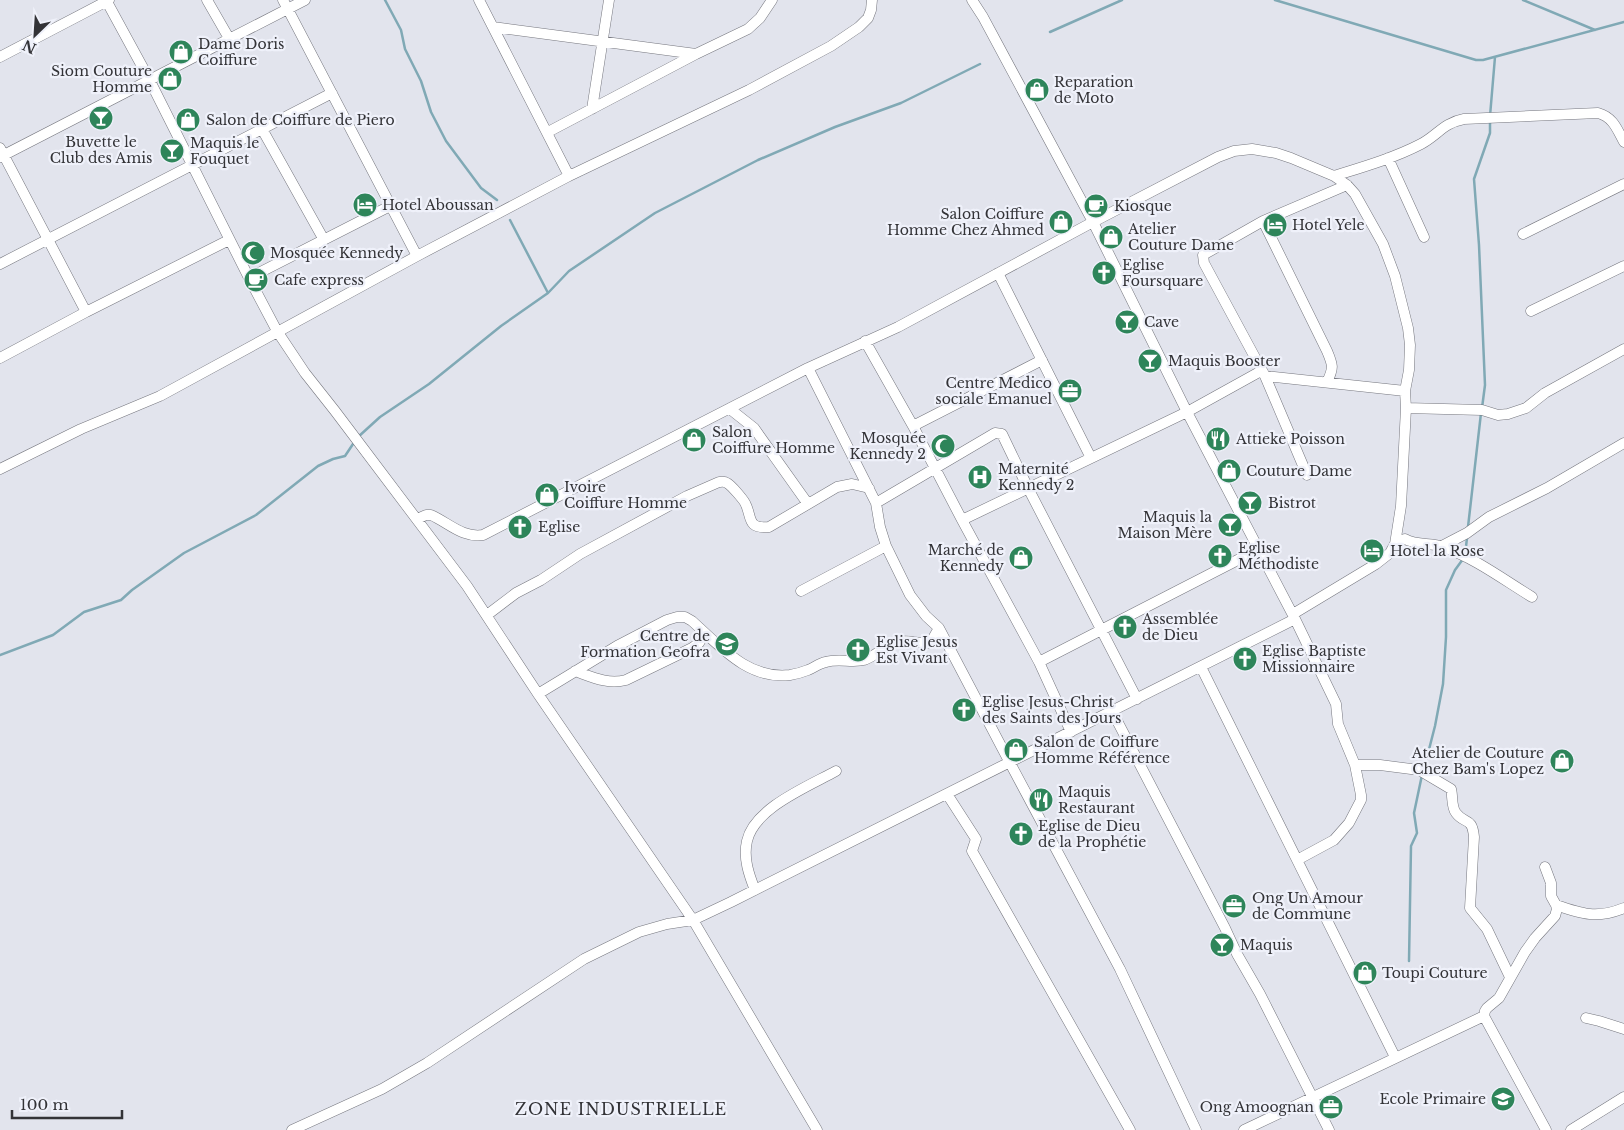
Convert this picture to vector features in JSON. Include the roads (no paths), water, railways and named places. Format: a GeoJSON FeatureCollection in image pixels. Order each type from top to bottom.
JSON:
{"type":"FeatureCollection","features":[{"type":"Feature","properties":{"kind":"street"},"geometry":{"type":"LineString","coordinates":[[0,56],[107,0],[277,331],[304,373],[335,411],[487,615],[538,694],[693,920],[817,1130]]}},
{"type":"Feature","properties":{"kind":"street"},"geometry":{"type":"LineString","coordinates":[[208,0],[230,40]]}},
{"type":"Feature","properties":{"kind":"street"},"geometry":{"type":"LineString","coordinates":[[86,312],[1,153],[230,40],[285,5],[305,0]]}},
{"type":"Feature","properties":{"kind":"street"},"geometry":{"type":"LineString","coordinates":[[478,0],[570,176]]}},
{"type":"Feature","properties":{"kind":"street"},"geometry":{"type":"LineString","coordinates":[[592,109],[609,0]]}},
{"type":"Feature","properties":{"kind":"street"},"geometry":{"type":"LineString","coordinates":[[548,132],[696,54],[748,29],[760,18],[772,0]]}},
{"type":"Feature","properties":{"kind":"street"},"geometry":{"type":"LineString","coordinates":[[0,469],[99,420],[160,396],[277,331],[570,176],[749,90],[831,46],[864,22],[871,10],[872,0]]}},
{"type":"Feature","properties":{"kind":"street"},"geometry":{"type":"LineString","coordinates":[[972,0],[983,17],[1093,222],[1186,412],[1294,617],[1336,704],[1338,724],[1355,765],[1361,795],[1360,800],[1349,823],[1334,840],[1297,860]]}},
{"type":"Feature","properties":{"kind":"street"},"geometry":{"type":"LineString","coordinates":[[285,5],[417,256]]}},
{"type":"Feature","properties":{"kind":"street"},"geometry":{"type":"LineString","coordinates":[[493,27],[696,54]]}},
{"type":"Feature","properties":{"kind":"street"},"geometry":{"type":"LineString","coordinates":[[0,264],[332,93]]}},
{"type":"Feature","properties":{"kind":"street"},"geometry":{"type":"LineString","coordinates":[[1334,176],[1388,158],[1421,143],[1453,121],[1464,119],[1598,113],[1610,119],[1624,142]]}},
{"type":"Feature","properties":{"kind":"street"},"geometry":{"type":"LineString","coordinates":[[262,129],[324,240]]}},
{"type":"Feature","properties":{"kind":"street"},"geometry":{"type":"LineString","coordinates":[[292,1130],[382,1089],[479,1029],[584,959],[639,932],[666,924],[693,920],[1010,763],[1201,667],[1294,617],[1376,564],[1390,553],[1395,544],[1401,506],[1406,408],[1405,391],[1409,370],[1410,345],[1404,308],[1383,244],[1355,194],[1347,185],[1334,176],[1276,153],[1252,150],[1234,151],[1093,222],[898,326],[808,368],[483,535],[464,534],[431,515],[416,519]]}},
{"type":"Feature","properties":{"kind":"street"},"geometry":{"type":"LineString","coordinates":[[1388,158],[1424,238]]}},
{"type":"Feature","properties":{"kind":"street"},"geometry":{"type":"LineString","coordinates":[[1523,234],[1624,184]]}},
{"type":"Feature","properties":{"kind":"street"},"geometry":{"type":"LineString","coordinates":[[1307,476],[1263,374],[1204,263],[1203,255],[1263,222],[1347,185]]}},
{"type":"Feature","properties":{"kind":"street"},"geometry":{"type":"LineString","coordinates":[[249,278],[390,206]]}},
{"type":"Feature","properties":{"kind":"street"},"geometry":{"type":"LineString","coordinates":[[1263,222],[1327,351],[1332,364],[1332,372],[1327,382]]}},
{"type":"Feature","properties":{"kind":"street"},"geometry":{"type":"LineString","coordinates":[[0,358],[86,312],[230,240]]}},
{"type":"Feature","properties":{"kind":"street"},"geometry":{"type":"LineString","coordinates":[[1531,311],[1624,266]]}},
{"type":"Feature","properties":{"kind":"street"},"geometry":{"type":"LineString","coordinates":[[998,273],[1091,458]]}},
{"type":"Feature","properties":{"kind":"street"},"geometry":{"type":"LineString","coordinates":[[865,341],[913,426],[1039,662],[1071,732]]}},
{"type":"Feature","properties":{"kind":"street"},"geometry":{"type":"LineString","coordinates":[[1406,408],[1482,410],[1498,415],[1508,414],[1526,408],[1544,393],[1624,349]]}},
{"type":"Feature","properties":{"kind":"street"},"geometry":{"type":"LineString","coordinates":[[913,426],[1042,360]]}},
{"type":"Feature","properties":{"kind":"street"},"geometry":{"type":"LineString","coordinates":[[808,368],[876,503],[880,527],[886,546],[918,607],[939,628],[1120,969],[1196,1130]]}},
{"type":"Feature","properties":{"kind":"street"},"geometry":{"type":"LineString","coordinates":[[962,520],[1263,374],[1405,391]]}},
{"type":"Feature","properties":{"kind":"street"},"geometry":{"type":"LineString","coordinates":[[730,409],[754,428],[808,504]]}},
{"type":"Feature","properties":{"kind":"street"},"geometry":{"type":"LineString","coordinates":[[876,503],[995,433],[1002,434],[1137,699]]}},
{"type":"Feature","properties":{"kind":"street"},"geometry":{"type":"LineString","coordinates":[[1442,546],[1467,534],[1489,517],[1547,488],[1624,443]]}},
{"type":"Feature","properties":{"kind":"street"},"geometry":{"type":"LineString","coordinates":[[487,615],[516,592],[541,580],[580,554],[687,496],[719,482],[727,483],[731,486],[746,503],[749,519],[752,523],[763,527],[769,527],[844,484],[868,488]]}},
{"type":"Feature","properties":{"kind":"street"},"geometry":{"type":"LineString","coordinates":[[1395,544],[1405,539],[1413,543],[1442,546],[1465,556],[1532,597]]}},
{"type":"Feature","properties":{"kind":"street"},"geometry":{"type":"LineString","coordinates":[[801,591],[886,546]]}},
{"type":"Feature","properties":{"kind":"street"},"geometry":{"type":"LineString","coordinates":[[1039,662],[1259,549]]}},
{"type":"Feature","properties":{"kind":"street"},"geometry":{"type":"LineString","coordinates":[[538,694],[617,646],[667,620],[677,617],[685,617],[733,658],[747,666],[777,675],[790,675],[810,670],[826,661],[862,660],[896,642],[928,643],[931,642],[939,628]]}},
{"type":"Feature","properties":{"kind":"street"},"geometry":{"type":"LineString","coordinates":[[575,671],[604,681],[620,682],[692,648],[699,643],[705,633]]}},
{"type":"Feature","properties":{"kind":"street"},"geometry":{"type":"LineString","coordinates":[[1201,667],[1395,1057]]}},
{"type":"Feature","properties":{"kind":"street"},"geometry":{"type":"LineString","coordinates":[[1112,712],[1329,1130]]}},
{"type":"Feature","properties":{"kind":"street"},"geometry":{"type":"LineString","coordinates":[[1355,765],[1371,764],[1419,770],[1451,789],[1456,814],[1468,821],[1473,827],[1470,908],[1487,928],[1510,977]]}},
{"type":"Feature","properties":{"kind":"street"},"geometry":{"type":"LineString","coordinates":[[755,890],[747,863],[747,840],[752,830],[773,806],[836,771]]}},
{"type":"Feature","properties":{"kind":"street"},"geometry":{"type":"LineString","coordinates":[[947,794],[976,840],[972,851],[1130,1130]]}},
{"type":"Feature","properties":{"kind":"street"},"geometry":{"type":"LineString","coordinates":[[1544,867],[1551,883],[1551,896],[1557,909],[1555,916],[1525,952],[1499,998],[1485,1011],[1484,1016],[1546,1130]]}},
{"type":"Feature","properties":{"kind":"street"},"geometry":{"type":"LineString","coordinates":[[1556,905],[1583,914],[1615,912],[1624,908]]}},
{"type":"Feature","properties":{"kind":"street"},"geometry":{"type":"LineString","coordinates":[[1244,1130],[1484,1016]]}},
{"type":"Feature","properties":{"kind":"street"},"geometry":{"type":"LineString","coordinates":[[1586,1018],[1624,1030]]}},
{"type":"Feature","properties":{"kind":"street"},"geometry":{"type":"LineString","coordinates":[[1571,1130],[1624,1097]]}},
{"type":"Feature","properties":{"kind":"waterway"},"geometry":{"type":"LineString","coordinates":[[385,0],[401,30],[405,49],[421,81],[431,112],[446,141],[481,188],[497,200]]}},
{"type":"Feature","properties":{"kind":"waterway"},"geometry":{"type":"LineString","coordinates":[[1050,32],[1122,0]]}},
{"type":"Feature","properties":{"kind":"waterway"},"geometry":{"type":"LineString","coordinates":[[1275,0],[1476,60],[1483,60],[1624,22]]}},
{"type":"Feature","properties":{"kind":"waterway"},"geometry":{"type":"LineString","coordinates":[[1523,0],[1595,30]]}},
{"type":"Feature","properties":{"kind":"waterway"},"geometry":{"type":"LineString","coordinates":[[1490,116],[1495,57]]}},
{"type":"Feature","properties":{"kind":"waterway"},"geometry":{"type":"LineString","coordinates":[[358,437],[380,417],[429,384],[501,326],[548,293],[569,271],[655,213],[758,160],[835,127],[901,103],[980,64]]}},
{"type":"Feature","properties":{"kind":"waterway"},"geometry":{"type":"LineString","coordinates":[[1482,408],[1485,385],[1474,179],[1490,133],[1490,122]]}},
{"type":"Feature","properties":{"kind":"waterway"},"geometry":{"type":"LineString","coordinates":[[510,220],[548,293]]}},
{"type":"Feature","properties":{"kind":"waterway"},"geometry":{"type":"LineString","coordinates":[[1468,527],[1481,413]]}},
{"type":"Feature","properties":{"kind":"waterway"},"geometry":{"type":"LineString","coordinates":[[0,655],[53,635],[84,612],[121,600],[184,553],[256,515],[318,466],[345,456],[355,441]]}},
{"type":"Feature","properties":{"kind":"waterway"},"geometry":{"type":"LineString","coordinates":[[1465,555],[1467,538]]}},
{"type":"Feature","properties":{"kind":"waterway"},"geometry":{"type":"LineString","coordinates":[[1424,769],[1443,684],[1446,590],[1455,570],[1463,559]]}},
{"type":"Feature","properties":{"kind":"waterway"},"geometry":{"type":"LineString","coordinates":[[1409,961],[1411,846],[1417,833],[1414,813],[1422,775]]}},
{"type":"Feature","properties":{"kind":"place","name":"Dame Doris Coiffure"},"geometry":{"type":"Point","coordinates":[181,52]}},
{"type":"Feature","properties":{"kind":"place","name":"Siom Couture Homme"},"geometry":{"type":"Point","coordinates":[170,79]}},
{"type":"Feature","properties":{"kind":"place","name":"Reparation de Moto"},"geometry":{"type":"Point","coordinates":[1037,90]}},
{"type":"Feature","properties":{"kind":"place","name":"Buvette le Club des Amis"},"geometry":{"type":"Point","coordinates":[101,118]}},
{"type":"Feature","properties":{"kind":"place","name":"Salon de Coiffure de Piero"},"geometry":{"type":"Point","coordinates":[188,120]}},
{"type":"Feature","properties":{"kind":"place","name":"Maquis le Fouquet"},"geometry":{"type":"Point","coordinates":[172,151]}},
{"type":"Feature","properties":{"kind":"place","name":"Hotel Aboussan"},"geometry":{"type":"Point","coordinates":[365,205]}},
{"type":"Feature","properties":{"kind":"place","name":"Kiosque"},"geometry":{"type":"Point","coordinates":[1096,206]}},
{"type":"Feature","properties":{"kind":"place","name":"Salon Coiffure Homme Chez Ahmed"},"geometry":{"type":"Point","coordinates":[1061,222]}},
{"type":"Feature","properties":{"kind":"place","name":"Hotel Yele"},"geometry":{"type":"Point","coordinates":[1275,225]}},
{"type":"Feature","properties":{"kind":"place","name":"Atelier Couture Dame"},"geometry":{"type":"Point","coordinates":[1111,237]}},
{"type":"Feature","properties":{"kind":"place","name":"Mosquée Kennedy"},"geometry":{"type":"Point","coordinates":[253,253]}},
{"type":"Feature","properties":{"kind":"place","name":"Eglise Foursquare"},"geometry":{"type":"Point","coordinates":[1104,273]}},
{"type":"Feature","properties":{"kind":"place","name":"Cafe express"},"geometry":{"type":"Point","coordinates":[256,280]}},
{"type":"Feature","properties":{"kind":"place","name":"Cave"},"geometry":{"type":"Point","coordinates":[1127,322]}},
{"type":"Feature","properties":{"kind":"place","name":"Maquis Booster"},"geometry":{"type":"Point","coordinates":[1150,361]}},
{"type":"Feature","properties":{"kind":"place","name":"Centre Medico sociale Emanuel"},"geometry":{"type":"Point","coordinates":[1070,391]}},
{"type":"Feature","properties":{"kind":"place","name":"Attieke Poisson"},"geometry":{"type":"Point","coordinates":[1218,439]}},
{"type":"Feature","properties":{"kind":"place","name":"Salon Coiffure Homme"},"geometry":{"type":"Point","coordinates":[694,440]}},
{"type":"Feature","properties":{"kind":"place","name":"Mosquée Kennedy 2"},"geometry":{"type":"Point","coordinates":[943,446]}},
{"type":"Feature","properties":{"kind":"place","name":"Couture Dame"},"geometry":{"type":"Point","coordinates":[1229,471]}},
{"type":"Feature","properties":{"kind":"place","name":"Maternité Kennedy 2"},"geometry":{"type":"Point","coordinates":[980,477]}},
{"type":"Feature","properties":{"kind":"place","name":"Ivoire Coiffure Homme"},"geometry":{"type":"Point","coordinates":[547,495]}},
{"type":"Feature","properties":{"kind":"place","name":"Bistrot"},"geometry":{"type":"Point","coordinates":[1250,503]}},
{"type":"Feature","properties":{"kind":"place","name":"Maquis la Maison Mère"},"geometry":{"type":"Point","coordinates":[1230,525]}},
{"type":"Feature","properties":{"kind":"place","name":"Eglise"},"geometry":{"type":"Point","coordinates":[520,527]}},
{"type":"Feature","properties":{"kind":"place","name":"Hotel la Rose"},"geometry":{"type":"Point","coordinates":[1372,551]}},
{"type":"Feature","properties":{"kind":"place","name":"Eglise Méthodiste"},"geometry":{"type":"Point","coordinates":[1220,556]}},
{"type":"Feature","properties":{"kind":"place","name":"Marché de Kennedy"},"geometry":{"type":"Point","coordinates":[1021,558]}},
{"type":"Feature","properties":{"kind":"place","name":"Assemblée de Dieu"},"geometry":{"type":"Point","coordinates":[1125,627]}},
{"type":"Feature","properties":{"kind":"place","name":"Centre de Formation Geofra"},"geometry":{"type":"Point","coordinates":[727,644]}},
{"type":"Feature","properties":{"kind":"place","name":"Eglise Jesus Est Vivant"},"geometry":{"type":"Point","coordinates":[858,650]}},
{"type":"Feature","properties":{"kind":"place","name":"Eglise Baptiste Missionnaire"},"geometry":{"type":"Point","coordinates":[1245,659]}},
{"type":"Feature","properties":{"kind":"place","name":"Eglise Jesus-Christ des Saints des Jours"},"geometry":{"type":"Point","coordinates":[964,710]}},
{"type":"Feature","properties":{"kind":"place","name":"Salon de Coiffure Homme Référence"},"geometry":{"type":"Point","coordinates":[1016,750]}},
{"type":"Feature","properties":{"kind":"place","name":"Atelier de Couture Chez Bam's Lopez"},"geometry":{"type":"Point","coordinates":[1562,761]}},
{"type":"Feature","properties":{"kind":"place","name":"Maquis Restaurant"},"geometry":{"type":"Point","coordinates":[1041,800]}},
{"type":"Feature","properties":{"kind":"place","name":"Eglise de Dieu de la Prophétie"},"geometry":{"type":"Point","coordinates":[1021,834]}},
{"type":"Feature","properties":{"kind":"place","name":"Ong Un Amour de Commune"},"geometry":{"type":"Point","coordinates":[1234,906]}},
{"type":"Feature","properties":{"kind":"place","name":"Maquis"},"geometry":{"type":"Point","coordinates":[1222,945]}},
{"type":"Feature","properties":{"kind":"place","name":"Toupi Couture"},"geometry":{"type":"Point","coordinates":[1365,973]}},
{"type":"Feature","properties":{"kind":"place","name":"Ecole Primaire"},"geometry":{"type":"Point","coordinates":[1503,1099]}},
{"type":"Feature","properties":{"kind":"place","name":"Ong Amoognan"},"geometry":{"type":"Point","coordinates":[1331,1107]}},
{"type":"Feature","properties":{"kind":"district","name":"ZONE INDUSTRIELLE"},"geometry":{"type":"Point","coordinates":[621,1109]}}]}
